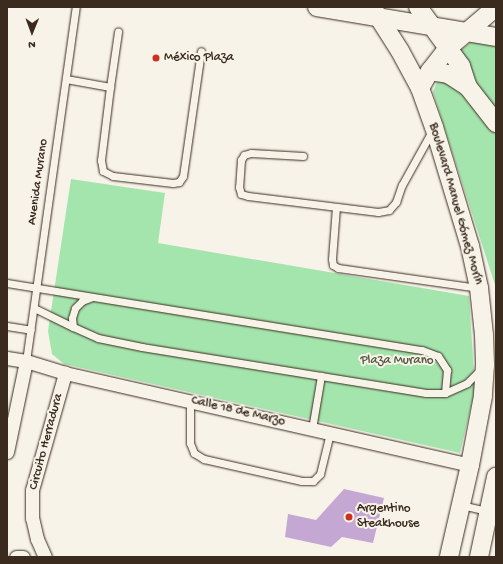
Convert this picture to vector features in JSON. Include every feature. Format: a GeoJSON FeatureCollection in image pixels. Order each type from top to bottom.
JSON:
{"type":"FeatureCollection","features":[{"type":"Feature","properties":{"kind":"main road"},"geometry":{"type":"LineString","coordinates":[[317,7],[375,12],[432,26],[496,37]]}},
{"type":"Feature","properties":{"kind":"main road"},"geometry":{"type":"LineString","coordinates":[[418,7],[462,66],[468,87]]}},
{"type":"Feature","properties":{"kind":"main road"},"geometry":{"type":"LineString","coordinates":[[420,88],[430,71],[448,48],[493,8]]}},
{"type":"Feature","properties":{"kind":"main road","name":"Boulevard Manuel Gómez Morín"},"geometry":{"type":"LineString","coordinates":[[375,12],[400,51],[420,88],[434,127],[470,246],[479,288],[484,335],[485,365],[482,396],[470,465],[449,557]]}},
{"type":"Feature","properties":{"kind":"main road"},"geometry":{"type":"LineString","coordinates":[[430,71],[448,74],[468,87],[496,123]]}},
{"type":"Feature","properties":{"kind":"main road"},"geometry":{"type":"LineString","coordinates":[[478,557],[492,511],[496,478]]}},
{"type":"Feature","properties":{"kind":"street","name":"Calle 18 de Marzo"},"geometry":{"type":"LineString","coordinates":[[7,358],[26,361],[65,373],[470,465]]}},
{"type":"Feature","properties":{"kind":"street"},"geometry":{"type":"LineString","coordinates":[[7,452],[26,361]]}},
{"type":"Feature","properties":{"kind":"street","name":"Circuito Herradura"},"geometry":{"type":"LineString","coordinates":[[45,557],[37,539],[32,518],[32,490],[65,373]]}},
{"type":"Feature","properties":{"kind":"street"},"geometry":{"type":"LineString","coordinates":[[16,557],[23,557]]}},
{"type":"Feature","properties":{"kind":"lane","name":"Avenida Murano"},"geometry":{"type":"LineString","coordinates":[[26,361],[76,7]]}},
{"type":"Feature","properties":{"kind":"lane"},"geometry":{"type":"LineString","coordinates":[[118,32],[101,160],[103,171],[112,176],[173,184],[179,182],[183,176],[201,51]]}},
{"type":"Feature","properties":{"kind":"lane"},"geometry":{"type":"LineString","coordinates":[[66,79],[110,87]]}},
{"type":"Feature","properties":{"kind":"lane"},"geometry":{"type":"LineString","coordinates":[[303,156],[251,153],[244,154],[241,160],[239,187],[241,194],[378,212],[390,210],[396,202],[402,185],[434,127]]}},
{"type":"Feature","properties":{"kind":"lane"},"geometry":{"type":"LineString","coordinates":[[336,207],[332,259],[333,265],[338,268],[479,288]]}},
{"type":"Feature","properties":{"kind":"lane"},"geometry":{"type":"LineString","coordinates":[[7,283],[37,287],[91,298],[422,350],[438,356],[447,370],[445,393]]}},
{"type":"Feature","properties":{"kind":"lane"},"geometry":{"type":"LineString","coordinates":[[73,328],[72,318],[75,308],[82,301],[91,298]]}},
{"type":"Feature","properties":{"kind":"lane"},"geometry":{"type":"LineString","coordinates":[[34,308],[73,328],[98,338],[142,347],[426,393],[445,393],[467,383],[485,365]]}},
{"type":"Feature","properties":{"kind":"lane"},"geometry":{"type":"LineString","coordinates":[[7,326],[30,330]]}},
{"type":"Feature","properties":{"kind":"lane"},"geometry":{"type":"LineString","coordinates":[[312,429],[321,376]]}},
{"type":"Feature","properties":{"kind":"lane"},"geometry":{"type":"LineString","coordinates":[[190,401],[190,443],[194,453],[204,459],[302,481],[313,480],[320,474],[330,433]]}},
{"type":"Feature","properties":{"kind":"lane"},"geometry":{"type":"LineString","coordinates":[[461,505],[492,511]]}},
{"type":"Feature","properties":{"kind":"green space"},"geometry":{"type":"Polygon","coordinates":[[[474,40],[496,45],[496,288],[433,92],[445,62],[474,40]]]}},
{"type":"Feature","properties":{"kind":"green space","name":"Plaza Murano"},"geometry":{"type":"Polygon","coordinates":[[[71,179],[165,193],[158,243],[469,296],[475,389],[460,453],[64,364],[52,354],[48,331],[71,179]]]}},
{"type":"Feature","properties":{"kind":"building","name":"Argentino Steakhouse"},"geometry":{"type":"Polygon","coordinates":[[[344,489],[384,498],[373,543],[342,537],[331,547],[285,537],[288,514],[316,520],[344,489]]]}},
{"type":"Feature","properties":{"kind":"place","name":"México Plaza"},"geometry":{"type":"Point","coordinates":[156,58]}},
{"type":"Feature","properties":{"kind":"place","name":"Argentino Steakhouse"},"geometry":{"type":"Point","coordinates":[349,517]}}]}
